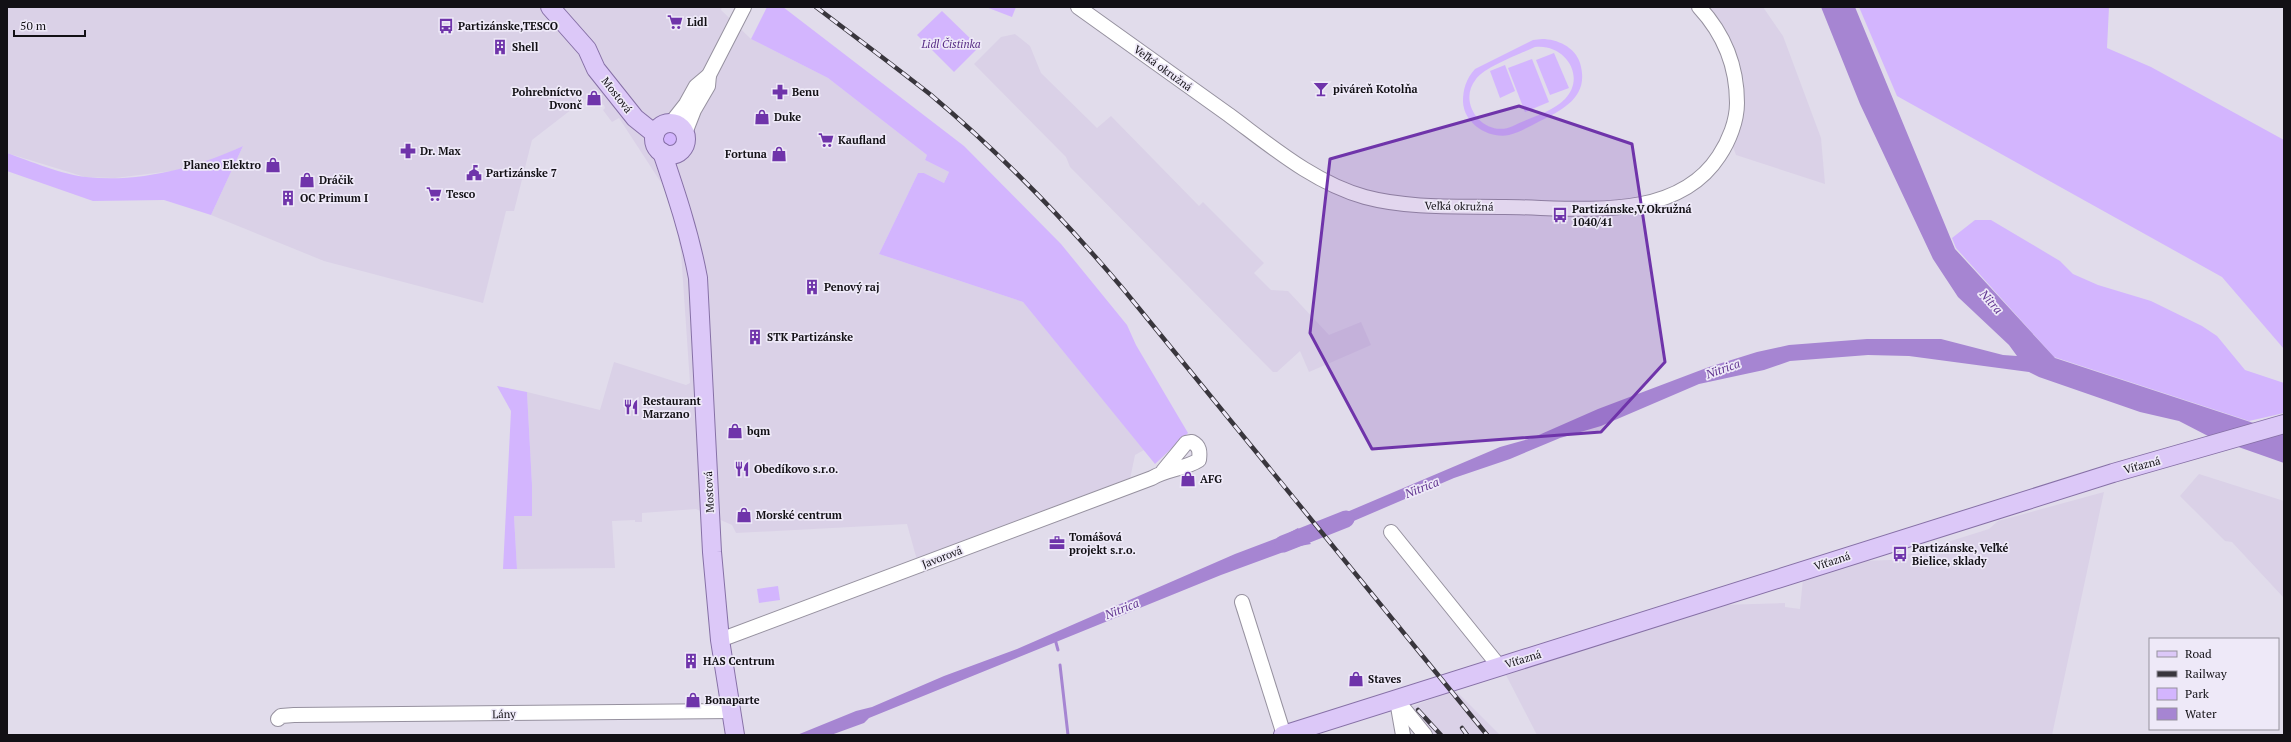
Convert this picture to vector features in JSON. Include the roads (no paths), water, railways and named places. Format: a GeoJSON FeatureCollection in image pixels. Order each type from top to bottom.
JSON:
{"type":"FeatureCollection","features":[{"type":"Feature","properties":{"kind":"main road","name":"Mostová"},"geometry":{"type":"LineString","coordinates":[[550,7],[587,49],[596,69],[635,118],[668,129],[656,145],[669,153],[678,202],[688,239],[693,249],[698,278],[712,552],[720,640],[735,735]]}},
{"type":"Feature","properties":{"kind":"main road"},"geometry":{"type":"LineString","coordinates":[[668,129],[685,145],[669,153]]}},
{"type":"Feature","properties":{"kind":"main road","name":"Víťazná"},"geometry":{"type":"LineString","coordinates":[[1283,735],[2113,473],[2284,424]]}},
{"type":"Feature","properties":{"kind":"street"},"geometry":{"type":"LineString","coordinates":[[668,129],[686,104],[696,86],[709,75],[744,7]]}},
{"type":"Feature","properties":{"kind":"street","name":"Veľká okružná"},"geometry":{"type":"LineString","coordinates":[[1078,7],[1261,139],[1328,183],[1364,196],[1414,205],[1555,208],[1636,206],[1660,200],[1686,188],[1714,164],[1724,147],[1737,115],[1737,87],[1732,61],[1722,38],[1699,7]]}},
{"type":"Feature","properties":{"kind":"street","name":"Javorová"},"geometry":{"type":"LineString","coordinates":[[720,640],[1152,478],[1163,471]]}},
{"type":"Feature","properties":{"kind":"street","name":"Víťazná"},"geometry":{"type":"LineString","coordinates":[[1391,532],[1499,666]]}},
{"type":"Feature","properties":{"kind":"street","name":"Víťazná"},"geometry":{"type":"LineString","coordinates":[[1242,602],[1283,735]]}},
{"type":"Feature","properties":{"kind":"street"},"geometry":{"type":"LineString","coordinates":[[1396,699],[1403,735]]}},
{"type":"Feature","properties":{"kind":"street"},"geometry":{"type":"LineString","coordinates":[[1396,699],[1426,735]]}},
{"type":"Feature","properties":{"kind":"street","name":"Lány"},"geometry":{"type":"LineString","coordinates":[[278,719],[281,716],[732,711]]}},
{"type":"Feature","properties":{"kind":"water","name":"Nitra"},"geometry":{"type":"Polygon","coordinates":[[[1821,7],[1855,7],[1955,249],[2055,358],[2284,433],[2284,463],[2210,437],[2179,421],[2140,412],[2039,377],[2029,372],[1909,356],[1868,355],[1790,361],[1764,370],[1699,384],[1601,426],[1560,438],[1510,459],[1454,478],[1328,532],[1321,523],[1500,447],[1532,438],[1598,409],[1709,367],[1757,352],[1789,345],[1867,339],[1941,339],[2003,355],[2017,356],[2009,345],[1958,297],[1933,259],[1860,104],[1821,7]]]}},
{"type":"Feature","properties":{"kind":"water"},"geometry":{"type":"Polygon","coordinates":[[[1298,528],[1311,544],[1300,546],[1221,575],[869,718],[864,723],[831,735],[797,735],[856,711],[872,707],[944,676],[1017,649],[1235,554],[1285,535],[1298,528]]]}},
{"type":"Feature","properties":{"kind":"waterway","name":"Nitrica"},"geometry":{"type":"LineString","coordinates":[[1283,544],[1346,519]]}},
{"type":"Feature","properties":{"kind":"waterway"},"geometry":{"type":"LineString","coordinates":[[1055,639],[1058,650]]}},
{"type":"Feature","properties":{"kind":"waterway"},"geometry":{"type":"LineString","coordinates":[[1060,665],[1068,735]]}},
{"type":"Feature","properties":{"kind":"railway"},"geometry":{"type":"LineString","coordinates":[[816,7],[917,84],[957,117],[1032,188],[1079,238],[1124,290],[1487,735]]}},
{"type":"Feature","properties":{"kind":"railway"},"geometry":{"type":"LineString","coordinates":[[1418,710],[1441,735]]}},
{"type":"Feature","properties":{"kind":"railway"},"geometry":{"type":"LineString","coordinates":[[1462,728],[1467,735]]}},
{"type":"Feature","properties":{"kind":"place","name":"Lidl"},"geometry":{"type":"Point","coordinates":[675,22]}},
{"type":"Feature","properties":{"kind":"place","name":"Partizánske,TESCO"},"geometry":{"type":"Point","coordinates":[446,26]}},
{"type":"Feature","properties":{"kind":"place","name":"Shell"},"geometry":{"type":"Point","coordinates":[500,47]}},
{"type":"Feature","properties":{"kind":"place","name":"piváreň Kotolňa"},"geometry":{"type":"Point","coordinates":[1321,89]}},
{"type":"Feature","properties":{"kind":"place","name":"Benu"},"geometry":{"type":"Point","coordinates":[780,92]}},
{"type":"Feature","properties":{"kind":"place","name":"Pohrebníctvo Dvonč"},"geometry":{"type":"Point","coordinates":[594,98]}},
{"type":"Feature","properties":{"kind":"place","name":"Duke"},"geometry":{"type":"Point","coordinates":[762,117]}},
{"type":"Feature","properties":{"kind":"place","name":"Kaufland"},"geometry":{"type":"Point","coordinates":[826,140]}},
{"type":"Feature","properties":{"kind":"place","name":"Dr. Max"},"geometry":{"type":"Point","coordinates":[408,151]}},
{"type":"Feature","properties":{"kind":"place","name":"Fortuna"},"geometry":{"type":"Point","coordinates":[779,154]}},
{"type":"Feature","properties":{"kind":"place","name":"Planeo Elektro"},"geometry":{"type":"Point","coordinates":[273,165]}},
{"type":"Feature","properties":{"kind":"place","name":"Partizánske 7"},"geometry":{"type":"Point","coordinates":[474,173]}},
{"type":"Feature","properties":{"kind":"place","name":"Dráčik"},"geometry":{"type":"Point","coordinates":[307,180]}},
{"type":"Feature","properties":{"kind":"place","name":"Tesco"},"geometry":{"type":"Point","coordinates":[434,194]}},
{"type":"Feature","properties":{"kind":"place","name":"OC Primum I"},"geometry":{"type":"Point","coordinates":[288,198]}},
{"type":"Feature","properties":{"kind":"place","name":"Partizánske,V.Okružná 1040/41"},"geometry":{"type":"Point","coordinates":[1560,215]}},
{"type":"Feature","properties":{"kind":"place","name":"Penový raj"},"geometry":{"type":"Point","coordinates":[812,287]}},
{"type":"Feature","properties":{"kind":"place","name":"STK Partizánske"},"geometry":{"type":"Point","coordinates":[755,337]}},
{"type":"Feature","properties":{"kind":"place","name":"Restaurant Marzano"},"geometry":{"type":"Point","coordinates":[631,407]}},
{"type":"Feature","properties":{"kind":"place","name":"bqm"},"geometry":{"type":"Point","coordinates":[735,431]}},
{"type":"Feature","properties":{"kind":"place","name":"Obedíkovo s.r.o."},"geometry":{"type":"Point","coordinates":[742,469]}},
{"type":"Feature","properties":{"kind":"place","name":"AFG"},"geometry":{"type":"Point","coordinates":[1188,479]}},
{"type":"Feature","properties":{"kind":"place","name":"Morské centrum"},"geometry":{"type":"Point","coordinates":[744,515]}},
{"type":"Feature","properties":{"kind":"place","name":"Tomášová projekt s.r.o."},"geometry":{"type":"Point","coordinates":[1057,543]}},
{"type":"Feature","properties":{"kind":"place","name":"Partizánske, Veľké Bielice, sklady"},"geometry":{"type":"Point","coordinates":[1900,554]}},
{"type":"Feature","properties":{"kind":"place","name":"HAS Centrum"},"geometry":{"type":"Point","coordinates":[691,661]}},
{"type":"Feature","properties":{"kind":"place","name":"Staves"},"geometry":{"type":"Point","coordinates":[1356,679]}},
{"type":"Feature","properties":{"kind":"place","name":"Bonaparte"},"geometry":{"type":"Point","coordinates":[693,700]}},
{"type":"Feature","properties":{"kind":"park label","name":"Lidl Čistinka"},"geometry":{"type":"Point","coordinates":[951,44]}}]}
